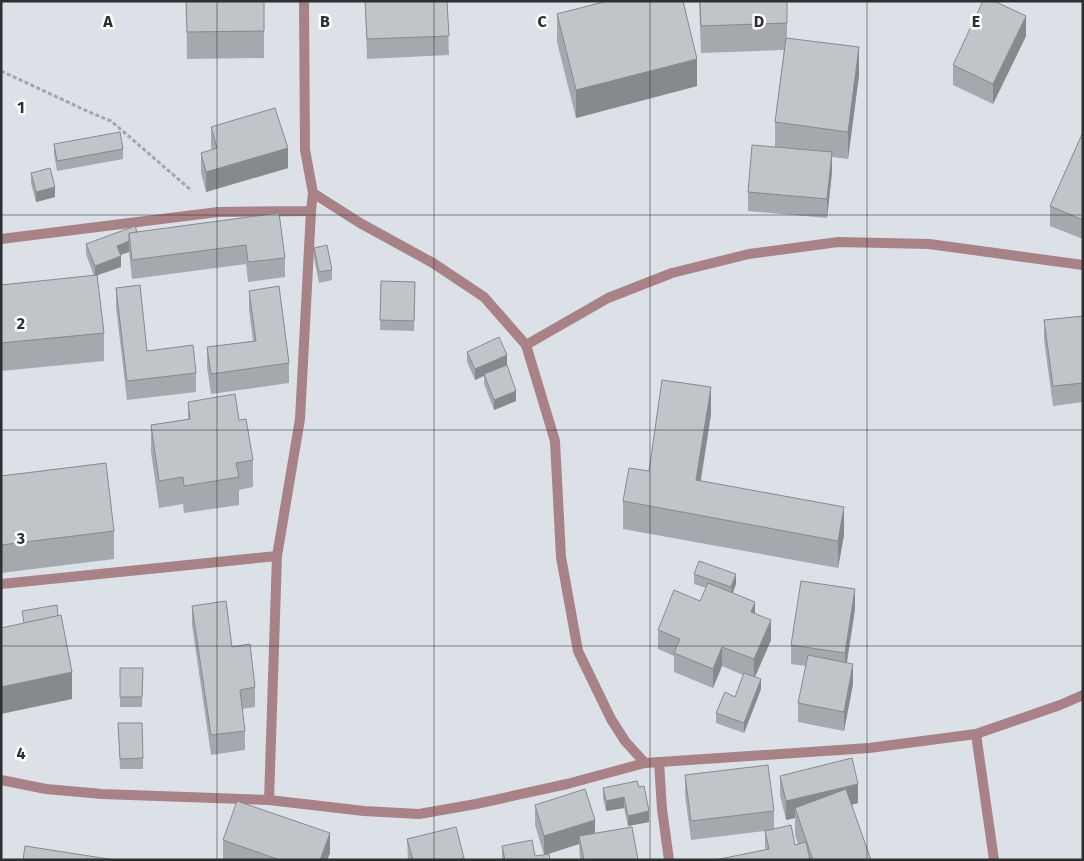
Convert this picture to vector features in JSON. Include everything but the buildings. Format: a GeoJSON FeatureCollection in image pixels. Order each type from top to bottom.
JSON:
{"type":"FeatureCollection","features":[{"type":"Feature","properties":{"kind":"street"},"geometry":{"type":"LineString","coordinates":[[269,800],[277,556],[300,419],[313,194],[305,150],[304,1]]}},
{"type":"Feature","properties":{"kind":"street"},"geometry":{"type":"LineString","coordinates":[[313,194],[360,223],[433,263],[484,297],[526,345],[555,441],[561,557],[578,650],[611,719],[625,741],[645,763]]}},
{"type":"Feature","properties":{"kind":"street"},"geometry":{"type":"LineString","coordinates":[[1,239],[218,212],[311,211]]}},
{"type":"Feature","properties":{"kind":"street"},"geometry":{"type":"LineString","coordinates":[[526,345],[608,298],[672,273],[749,254],[838,242],[929,244],[1083,265]]}},
{"type":"Feature","properties":{"kind":"street"},"geometry":{"type":"LineString","coordinates":[[1,584],[277,556]]}},
{"type":"Feature","properties":{"kind":"street"},"geometry":{"type":"LineString","coordinates":[[1,780],[46,789],[102,794],[269,800],[364,811],[419,814],[566,784],[645,763],[869,748],[976,734],[1060,705],[1083,695]]}},
{"type":"Feature","properties":{"kind":"street"},"geometry":{"type":"LineString","coordinates":[[976,734],[994,860]]}},
{"type":"Feature","properties":{"kind":"street"},"geometry":{"type":"LineString","coordinates":[[660,762],[662,809],[669,860]]}},
{"type":"Feature","properties":{"kind":"path"},"geometry":{"type":"LineString","coordinates":[[1,71],[111,121],[218,212]]}}]}
